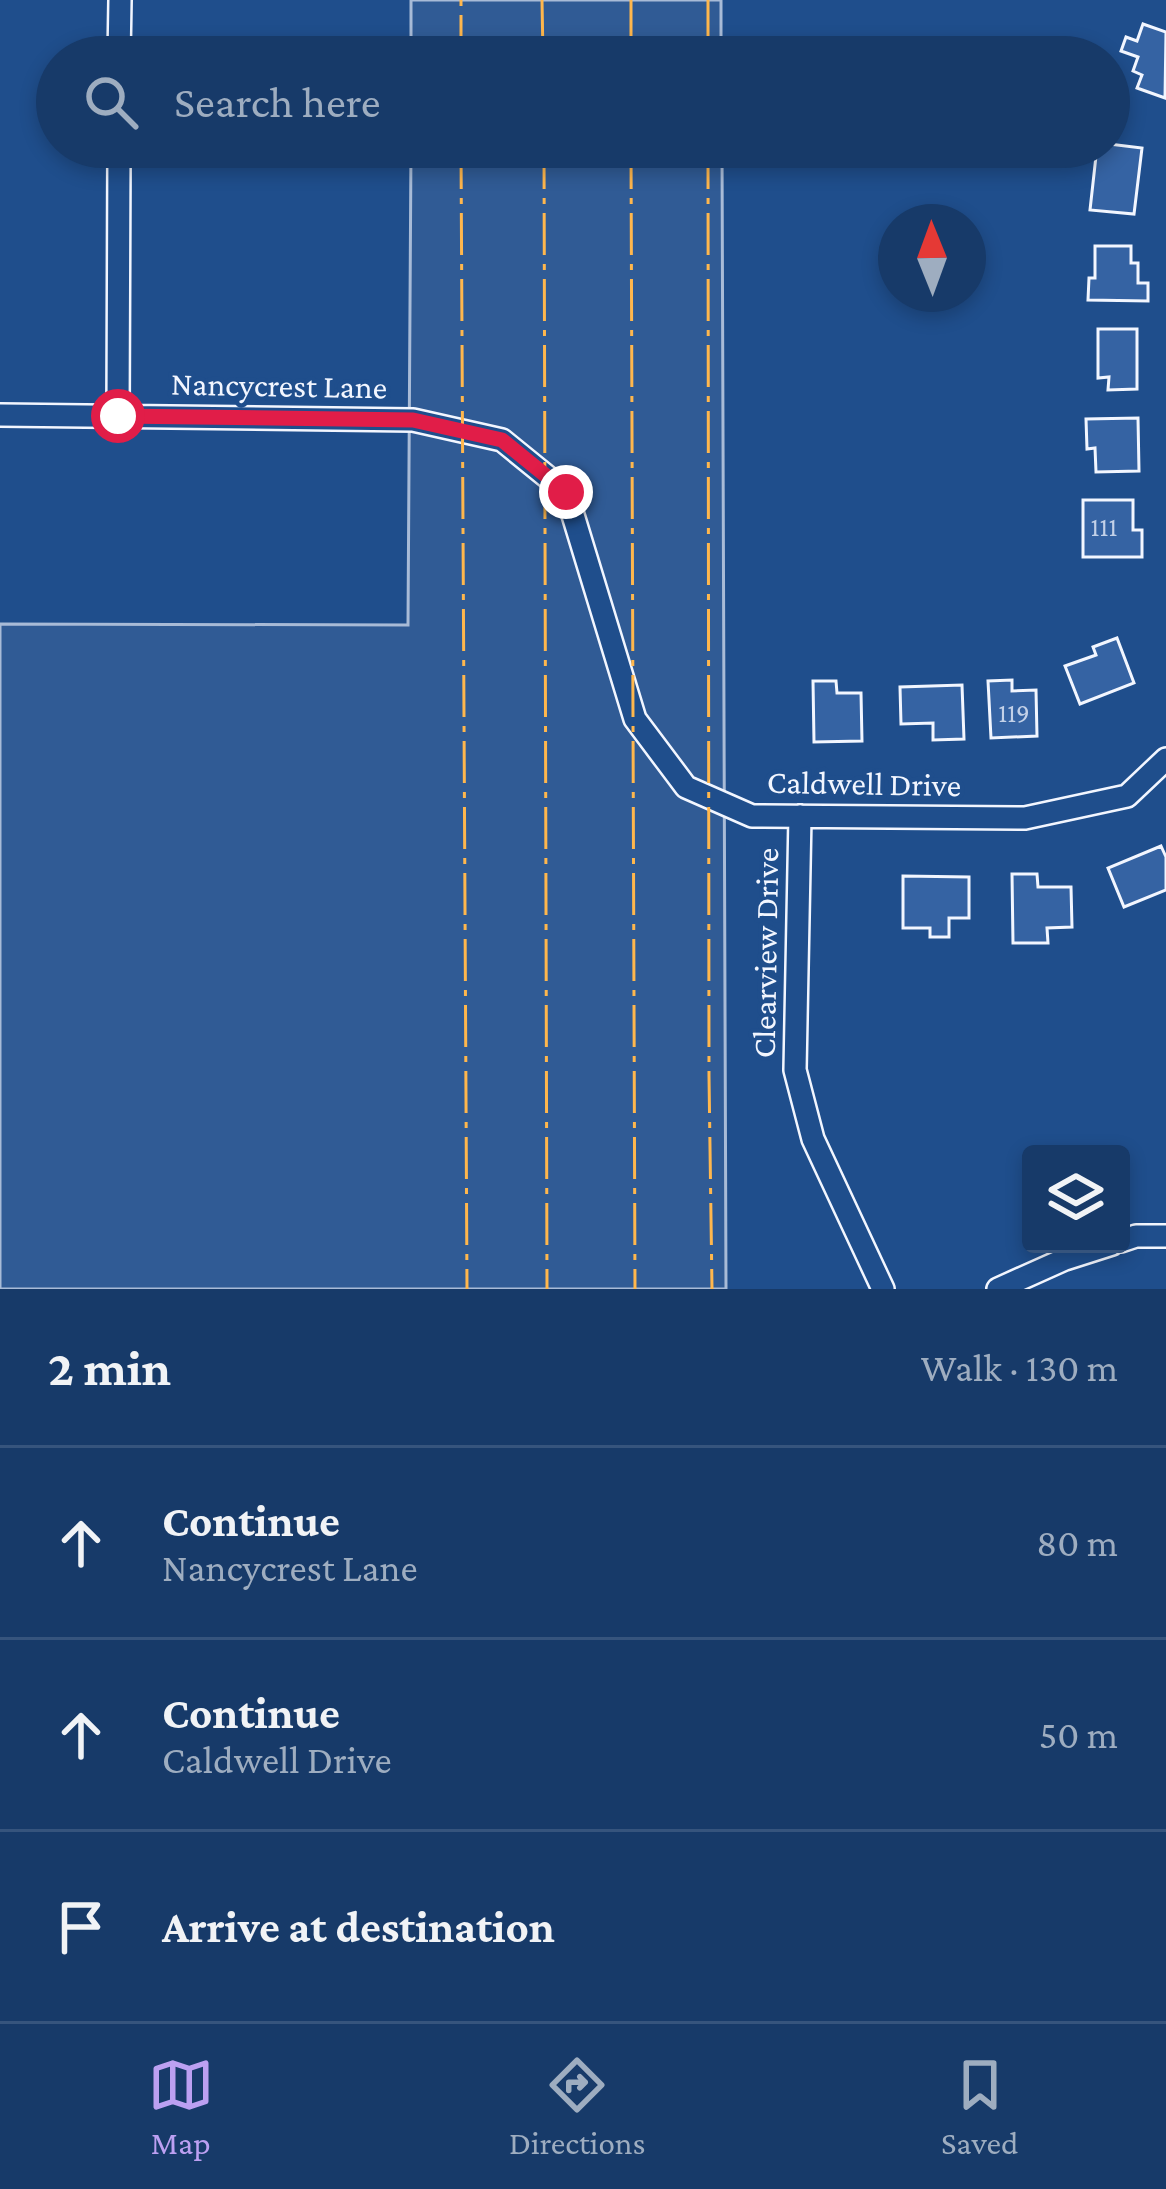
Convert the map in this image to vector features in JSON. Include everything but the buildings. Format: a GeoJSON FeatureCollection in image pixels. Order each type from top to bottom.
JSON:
{"type":"FeatureCollection","features":[{"type":"Feature","properties":{"kind":"street"},"geometry":{"type":"LineString","coordinates":[[119,0],[119,36]]}},
{"type":"Feature","properties":{"kind":"street"},"geometry":{"type":"LineString","coordinates":[[118,416],[119,168]]}},
{"type":"Feature","properties":{"kind":"street","name":"Nancycrest Lane"},"geometry":{"type":"LineString","coordinates":[[0,415],[413,420]]}},
{"type":"Feature","properties":{"kind":"street","name":"Caldwell Drive"},"geometry":{"type":"LineString","coordinates":[[413,420],[502,440],[566,492],[635,719],[686,787],[752,816],[1025,818],[1127,796],[1166,759]]}},
{"type":"Feature","properties":{"kind":"street","name":"Clearview Drive"},"geometry":{"type":"LineString","coordinates":[[800,816],[795,1070],[814,1139],[883,1289]]}},
{"type":"Feature","properties":{"kind":"street"},"geometry":{"type":"LineString","coordinates":[[1130,1238],[1166,1236]]}},
{"type":"Feature","properties":{"kind":"street"},"geometry":{"type":"LineString","coordinates":[[998,1289],[1084,1253]]}},
{"type":"Feature","properties":{"kind":"shaded area"},"geometry":{"type":"Polygon","coordinates":[[[411,0],[721,0],[721,36],[411,36],[411,0]]]}},
{"type":"Feature","properties":{"kind":"shaded area"},"geometry":{"type":"Polygon","coordinates":[[[411,168],[722,168],[726,1289],[0,1289],[0,624],[408,625],[411,168]]]}},
{"type":"Feature","properties":{"kind":"power"},"geometry":{"type":"LineString","coordinates":[[461,0],[461,36]]}},
{"type":"Feature","properties":{"kind":"power"},"geometry":{"type":"LineString","coordinates":[[542,0],[543,36]]}},
{"type":"Feature","properties":{"kind":"power"},"geometry":{"type":"LineString","coordinates":[[631,0],[631,36]]}},
{"type":"Feature","properties":{"kind":"power"},"geometry":{"type":"LineString","coordinates":[[708,0],[708,36]]}},
{"type":"Feature","properties":{"kind":"power"},"geometry":{"type":"LineString","coordinates":[[461,168],[467,1289]]}},
{"type":"Feature","properties":{"kind":"power"},"geometry":{"type":"LineString","coordinates":[[544,168],[547,1289]]}},
{"type":"Feature","properties":{"kind":"power"},"geometry":{"type":"LineString","coordinates":[[631,168],[635,1289]]}},
{"type":"Feature","properties":{"kind":"power"},"geometry":{"type":"LineString","coordinates":[[708,168],[712,1289]]}},
{"type":"Feature","properties":{"kind":"route"},"geometry":{"type":"LineString","coordinates":[[118,416],[413,420],[502,440],[566,492]]}}]}
